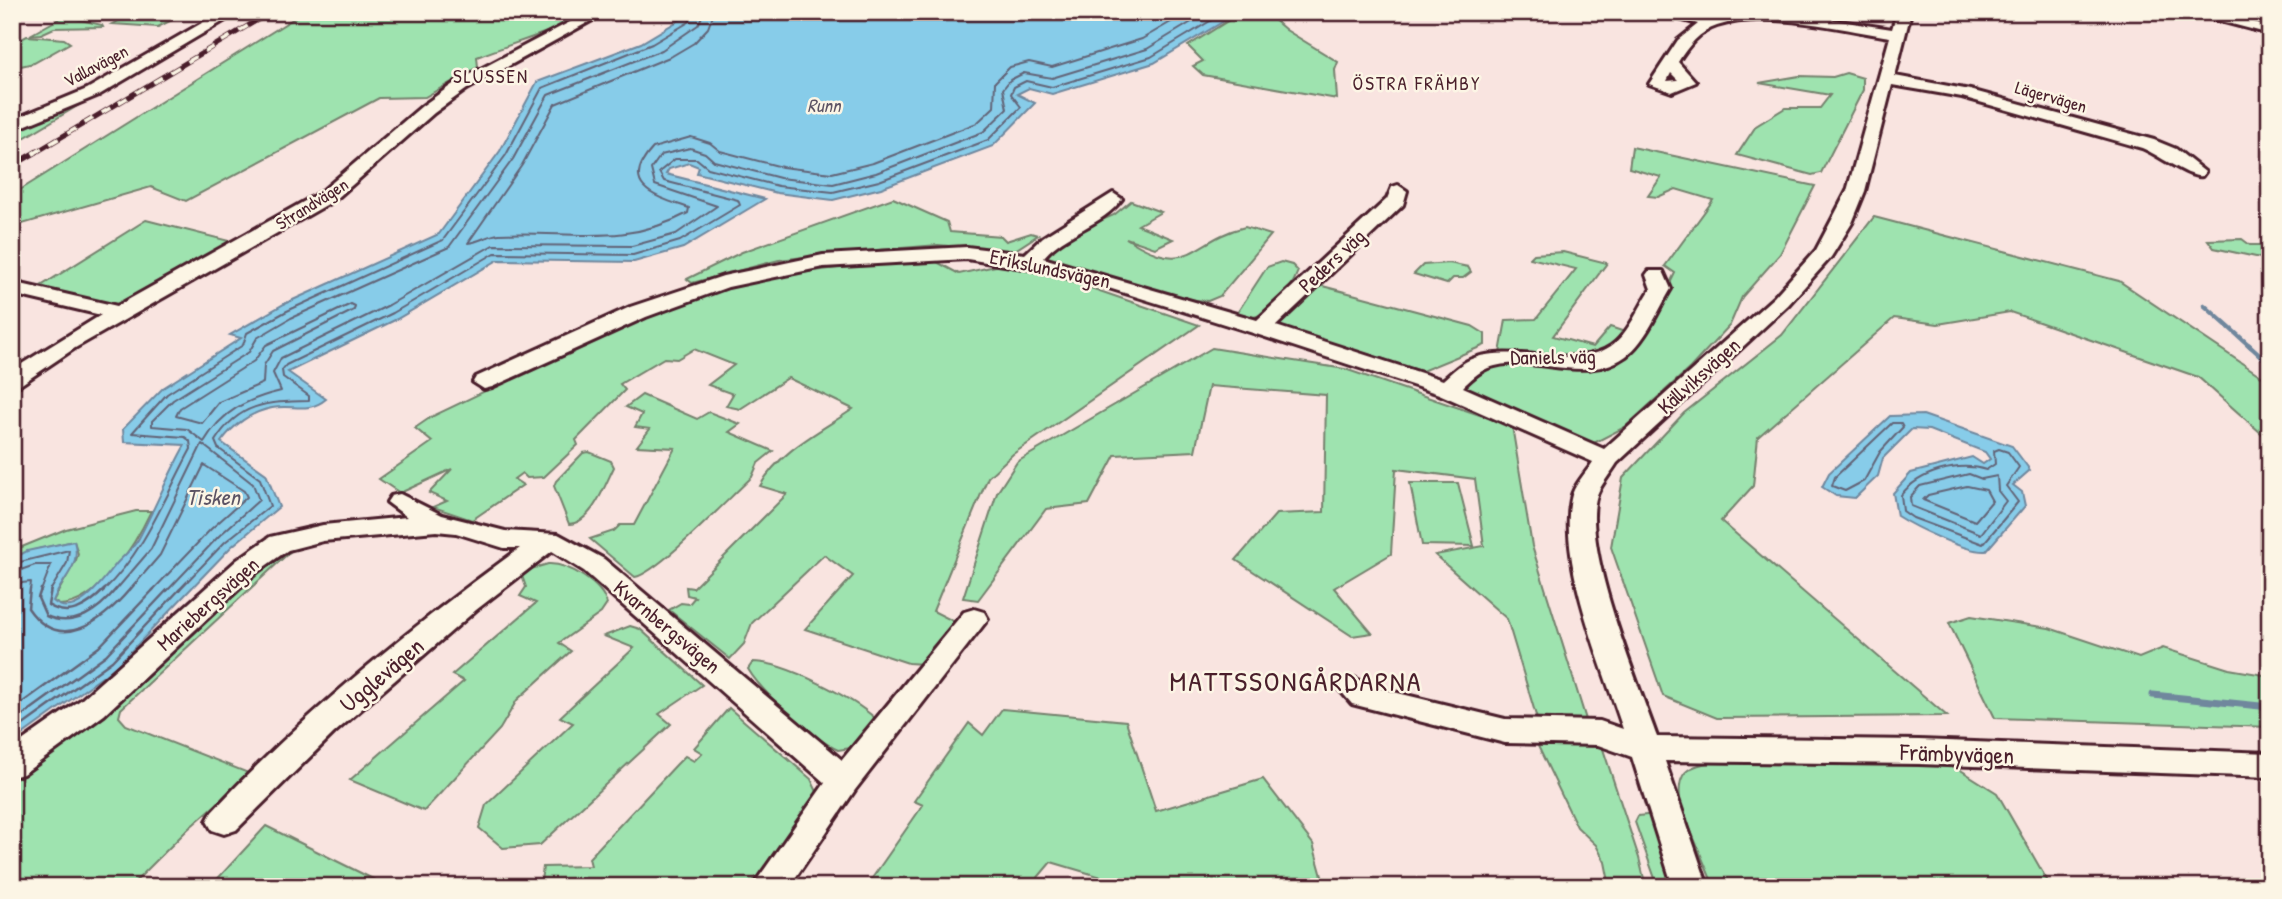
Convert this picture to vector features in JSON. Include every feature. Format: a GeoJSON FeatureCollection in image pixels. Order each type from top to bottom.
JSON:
{"type":"FeatureCollection","features":[{"type":"Feature","properties":{"kind":"street","name":"Vallavägen"},"geometry":{"type":"LineString","coordinates":[[12,126],[93,92],[232,12]]}},
{"type":"Feature","properties":{"kind":"street","name":"Strandvägen"},"geometry":{"type":"LineString","coordinates":[[12,380],[120,313],[328,197],[362,171],[420,116],[475,75],[600,12]]}},
{"type":"Feature","properties":{"kind":"street"},"geometry":{"type":"LineString","coordinates":[[1663,12],[1709,22]]}},
{"type":"Feature","properties":{"kind":"street","name":"Källviksvägen"},"geometry":{"type":"LineString","coordinates":[[1691,887],[1598,606],[1581,535],[1584,496],[1607,459],[1781,301],[1824,253],[1842,223],[1856,191],[1905,12]]}},
{"type":"Feature","properties":{"kind":"street"},"geometry":{"type":"LineString","coordinates":[[2193,12],[2220,15],[2270,30]]}},
{"type":"Feature","properties":{"kind":"street"},"geometry":{"type":"LineString","coordinates":[[1670,62],[1693,33],[1709,22],[1744,15],[1898,34]]}},
{"type":"Feature","properties":{"kind":"street"},"geometry":{"type":"LineString","coordinates":[[2247,25],[2270,47]]}},
{"type":"Feature","properties":{"kind":"street","name":"Lägervägen"},"geometry":{"type":"LineString","coordinates":[[1886,79],[1964,93],[2148,144],[2170,153],[2196,172]]}},
{"type":"Feature","properties":{"kind":"street","name":"Peders väg"},"geometry":{"type":"LineString","coordinates":[[1261,328],[1396,201],[1398,191]]}},
{"type":"Feature","properties":{"kind":"street"},"geometry":{"type":"LineString","coordinates":[[1030,261],[1042,244],[1104,209],[1113,200]]}},
{"type":"Feature","properties":{"kind":"street","name":"Erikslundsvägen"},"geometry":{"type":"LineString","coordinates":[[484,382],[674,298],[774,269],[836,260],[922,254],[978,254],[1030,261],[1078,272],[1261,328],[1447,389],[1607,459]]}},
{"type":"Feature","properties":{"kind":"street","name":"Daniels väg"},"geometry":{"type":"LineString","coordinates":[[1447,389],[1475,365],[1494,359],[1582,361],[1613,354],[1626,342],[1661,289],[1656,275]]}},
{"type":"Feature","properties":{"kind":"street"},"geometry":{"type":"LineString","coordinates":[[12,288],[120,313]]}},
{"type":"Feature","properties":{"kind":"street"},"geometry":{"type":"LineString","coordinates":[[400,502],[450,524]]}},
{"type":"Feature","properties":{"kind":"street","name":"Kvarnbergsvägen"},"geometry":{"type":"LineString","coordinates":[[450,524],[504,539],[549,540],[566,547],[594,565],[720,671],[844,781]]}},
{"type":"Feature","properties":{"kind":"street","name":"Mariebergsvägen"},"geometry":{"type":"LineString","coordinates":[[12,765],[93,707],[247,566],[279,543],[323,533],[450,524]]}},
{"type":"Feature","properties":{"kind":"street","name":"Ugglevägen"},"geometry":{"type":"LineString","coordinates":[[224,821],[289,755],[352,699],[471,600],[549,540]]}},
{"type":"Feature","properties":{"kind":"street"},"geometry":{"type":"LineString","coordinates":[[769,887],[844,781],[974,618]]}},
{"type":"Feature","properties":{"kind":"street"},"geometry":{"type":"LineString","coordinates":[[1354,688],[1363,696],[1504,731],[1600,733],[1644,749]]}},
{"type":"Feature","properties":{"kind":"street","name":"Främbyvägen"},"geometry":{"type":"LineString","coordinates":[[1644,749],[1919,752],[2270,765]]}},
{"type":"Feature","properties":{"kind":"green space"},"geometry":{"type":"Polygon","coordinates":[[[136,12],[188,12],[158,27],[112,24],[136,12]]]}},
{"type":"Feature","properties":{"kind":"green space"},"geometry":{"type":"Polygon","coordinates":[[[304,12],[591,12],[549,31],[477,57],[478,67],[425,97],[379,98],[186,201],[151,187],[12,227],[12,195],[304,12]]]}},
{"type":"Feature","properties":{"kind":"green space"},"geometry":{"type":"Polygon","coordinates":[[[1242,12],[1265,12],[1286,30],[1338,62],[1335,70],[1337,99],[1203,75],[1193,66],[1203,61],[1188,46],[1242,12]]]}},
{"type":"Feature","properties":{"kind":"green space"},"geometry":{"type":"Polygon","coordinates":[[[64,16],[103,27],[54,28],[41,34],[30,35],[64,16]]]}},
{"type":"Feature","properties":{"kind":"green space"},"geometry":{"type":"Polygon","coordinates":[[[27,36],[64,39],[70,43],[34,63],[12,68],[12,44],[27,36]]]}},
{"type":"Feature","properties":{"kind":"green space"},"geometry":{"type":"Polygon","coordinates":[[[1846,73],[1863,78],[1863,90],[1821,173],[1812,175],[1737,155],[1756,126],[1785,108],[1820,108],[1830,95],[1759,83],[1799,76],[1833,77],[1846,73]]]}},
{"type":"Feature","properties":{"kind":"green space"},"geometry":{"type":"Polygon","coordinates":[[[79,105],[12,145],[12,129],[44,120],[79,105]]]}},
{"type":"Feature","properties":{"kind":"green space"},"geometry":{"type":"Polygon","coordinates":[[[1632,147],[1815,186],[1780,254],[1742,297],[1730,325],[1690,368],[1625,427],[1594,443],[1573,442],[1456,387],[1478,372],[1499,365],[1520,364],[1579,370],[1597,368],[1626,353],[1644,333],[1675,273],[1665,266],[1713,200],[1676,189],[1658,197],[1648,196],[1661,177],[1629,168],[1632,147]]]}},
{"type":"Feature","properties":{"kind":"green space"},"geometry":{"type":"Polygon","coordinates":[[[893,198],[947,222],[950,232],[1001,236],[1006,241],[1031,233],[1038,235],[1012,252],[938,245],[779,260],[692,283],[687,279],[742,252],[893,198]]]}},
{"type":"Feature","properties":{"kind":"green space"},"geometry":{"type":"Polygon","coordinates":[[[1131,201],[1161,212],[1138,225],[1173,239],[1155,248],[1126,238],[1164,256],[1189,253],[1227,233],[1245,227],[1271,235],[1220,296],[1208,301],[1185,299],[1039,258],[1055,240],[1114,215],[1131,201]]]}},
{"type":"Feature","properties":{"kind":"green space"},"geometry":{"type":"Polygon","coordinates":[[[1874,217],[2119,281],[2270,382],[2270,441],[2198,377],[2010,312],[1938,324],[1894,318],[1758,437],[1753,486],[1721,521],[1947,716],[1717,718],[1663,696],[1611,547],[1623,478],[1684,413],[1782,335],[1874,217]]]}},
{"type":"Feature","properties":{"kind":"green space"},"geometry":{"type":"Polygon","coordinates":[[[146,220],[233,242],[112,309],[41,286],[146,220]]]}},
{"type":"Feature","properties":{"kind":"green space"},"geometry":{"type":"Polygon","coordinates":[[[2242,239],[2250,245],[2270,245],[2270,260],[2214,248],[2208,240],[2242,239]]]}},
{"type":"Feature","properties":{"kind":"green space"},"geometry":{"type":"Polygon","coordinates":[[[1563,252],[1607,263],[1553,336],[1593,347],[1610,327],[1625,332],[1614,344],[1585,356],[1568,358],[1500,353],[1506,320],[1536,319],[1576,269],[1530,258],[1534,254],[1563,252]]]}},
{"type":"Feature","properties":{"kind":"green space"},"geometry":{"type":"Polygon","coordinates":[[[935,261],[959,274],[1000,265],[1056,276],[1199,325],[1013,454],[988,477],[933,611],[961,625],[923,664],[908,663],[805,629],[853,576],[824,555],[752,623],[744,644],[730,659],[669,610],[681,603],[689,604],[695,597],[687,595],[686,587],[693,588],[787,494],[760,486],[778,462],[853,409],[788,378],[740,409],[726,406],[733,394],[708,385],[734,365],[694,349],[677,359],[664,358],[620,384],[625,390],[576,440],[578,445],[544,477],[527,478],[522,473],[514,479],[523,485],[472,520],[433,507],[447,501],[429,493],[452,469],[400,493],[379,479],[432,442],[415,428],[431,417],[641,319],[714,293],[768,279],[851,267],[935,261]]]}},
{"type":"Feature","properties":{"kind":"green space"},"geometry":{"type":"Polygon","coordinates":[[[1281,262],[1292,265],[1298,271],[1283,297],[1258,316],[1239,317],[1237,313],[1267,267],[1281,262]]]}},
{"type":"Feature","properties":{"kind":"green space"},"geometry":{"type":"Polygon","coordinates":[[[1449,263],[1468,267],[1471,272],[1463,278],[1453,278],[1447,284],[1414,274],[1423,265],[1449,263]]]}},
{"type":"Feature","properties":{"kind":"green space"},"geometry":{"type":"Polygon","coordinates":[[[1315,284],[1472,326],[1485,334],[1485,345],[1422,371],[1277,326],[1315,284]]]}},
{"type":"Feature","properties":{"kind":"green space"},"geometry":{"type":"Polygon","coordinates":[[[1212,348],[1345,369],[1512,426],[1532,546],[1587,723],[1537,719],[1507,619],[1435,555],[1484,546],[1475,479],[1396,469],[1391,554],[1334,588],[1372,633],[1352,636],[1236,560],[1276,514],[1324,512],[1326,395],[1209,386],[1195,451],[1115,455],[1089,504],[1046,509],[978,600],[963,598],[997,493],[1017,462],[1212,348]]]}},
{"type":"Feature","properties":{"kind":"green space"},"geometry":{"type":"Polygon","coordinates":[[[642,395],[697,419],[709,412],[740,424],[729,432],[773,451],[758,463],[752,477],[694,533],[660,562],[635,577],[590,539],[614,531],[620,525],[634,525],[675,448],[637,446],[650,429],[635,427],[642,414],[626,407],[642,395]]]}},
{"type":"Feature","properties":{"kind":"green space"},"geometry":{"type":"Polygon","coordinates":[[[589,452],[611,461],[614,467],[591,510],[577,522],[569,524],[554,486],[583,453],[589,452]]]}},
{"type":"Feature","properties":{"kind":"green space"},"geometry":{"type":"Polygon","coordinates":[[[1410,483],[1458,483],[1474,546],[1422,545],[1410,483]]]}},
{"type":"Feature","properties":{"kind":"green space"},"geometry":{"type":"Polygon","coordinates":[[[136,511],[151,511],[126,555],[102,583],[74,602],[60,605],[53,601],[76,560],[78,554],[74,541],[34,550],[12,559],[12,551],[66,529],[136,511]]]}},
{"type":"Feature","properties":{"kind":"green space"},"geometry":{"type":"Polygon","coordinates":[[[294,548],[121,709],[119,717],[126,725],[251,774],[188,829],[130,887],[12,887],[12,775],[267,556],[294,548]]]}},
{"type":"Feature","properties":{"kind":"green space"},"geometry":{"type":"Polygon","coordinates":[[[548,564],[565,567],[583,576],[604,596],[607,604],[601,613],[559,643],[571,651],[517,700],[500,729],[424,811],[350,780],[464,681],[452,675],[536,603],[520,596],[526,587],[522,576],[531,569],[548,564]]]}},
{"type":"Feature","properties":{"kind":"green space"},"geometry":{"type":"Polygon","coordinates":[[[1971,616],[2049,628],[2139,658],[2163,648],[2229,669],[2270,676],[2270,727],[1995,718],[1949,623],[1971,616]]]}},
{"type":"Feature","properties":{"kind":"green space"},"geometry":{"type":"Polygon","coordinates":[[[630,626],[640,629],[702,685],[659,714],[671,724],[540,845],[503,848],[479,828],[486,805],[573,723],[560,717],[634,648],[604,636],[630,626]]]}},
{"type":"Feature","properties":{"kind":"green space"},"geometry":{"type":"Polygon","coordinates":[[[753,662],[800,674],[852,701],[876,719],[857,747],[838,750],[802,726],[764,690],[748,669],[753,662]]]}},
{"type":"Feature","properties":{"kind":"green space"},"geometry":{"type":"Polygon","coordinates":[[[729,708],[811,779],[819,796],[761,887],[540,887],[543,867],[591,866],[589,858],[677,764],[685,756],[694,761],[702,753],[694,748],[729,708]]]}},
{"type":"Feature","properties":{"kind":"green space"},"geometry":{"type":"Polygon","coordinates":[[[1002,709],[1126,721],[1156,811],[1263,779],[1313,844],[1325,887],[1135,887],[1051,862],[1030,887],[866,887],[923,805],[914,801],[969,723],[983,735],[1002,709]]]}},
{"type":"Feature","properties":{"kind":"green space"},"geometry":{"type":"Polygon","coordinates":[[[1596,743],[1602,746],[1646,887],[1610,887],[1605,862],[1596,845],[1577,827],[1537,744],[1596,743]]]}},
{"type":"Feature","properties":{"kind":"green space"},"geometry":{"type":"Polygon","coordinates":[[[1719,761],[1951,764],[1997,793],[2051,887],[1714,887],[1681,807],[1680,785],[1685,772],[1691,768],[1719,761]]]}},
{"type":"Feature","properties":{"kind":"green space"},"geometry":{"type":"Polygon","coordinates":[[[1655,814],[1675,887],[1658,887],[1635,822],[1638,816],[1655,814]]]}},
{"type":"Feature","properties":{"kind":"green space"},"geometry":{"type":"Polygon","coordinates":[[[266,826],[389,887],[210,887],[266,826]]]}},
{"type":"Feature","properties":{"kind":"water","name":"Runn"},"geometry":{"type":"Polygon","coordinates":[[[693,12],[1239,12],[1154,63],[1052,94],[1029,88],[1017,94],[1035,103],[993,146],[881,188],[833,200],[777,193],[697,173],[699,167],[689,163],[669,169],[666,174],[765,199],[683,248],[634,262],[498,260],[397,319],[288,372],[326,399],[313,406],[272,408],[257,413],[237,425],[221,442],[266,474],[279,507],[231,547],[116,667],[12,742],[12,559],[27,551],[74,541],[76,550],[73,565],[53,601],[62,606],[80,602],[98,587],[137,542],[185,445],[124,442],[123,429],[163,388],[241,338],[230,335],[284,304],[439,234],[500,151],[537,82],[641,43],[693,12]]]}},
{"type":"Feature","properties":{"kind":"water"},"geometry":{"type":"Polygon","coordinates":[[[1923,415],[2012,446],[2030,470],[2013,485],[2022,492],[2025,506],[1986,551],[1954,544],[1897,516],[1893,493],[1911,473],[1972,457],[1983,464],[1990,459],[1985,452],[1929,430],[1912,429],[1883,458],[1878,476],[1855,498],[1836,496],[1822,487],[1829,473],[1890,416],[1923,415]]]}},
{"type":"Feature","properties":{"kind":"waterway"},"geometry":{"type":"LineString","coordinates":[[2204,305],[2251,347]]}},
{"type":"Feature","properties":{"kind":"waterway"},"geometry":{"type":"LineString","coordinates":[[2249,345],[2270,364]]}},
{"type":"Feature","properties":{"kind":"waterway"},"geometry":{"type":"LineString","coordinates":[[2153,695],[2270,707]]}},
{"type":"Feature","properties":{"kind":"railway"},"geometry":{"type":"LineString","coordinates":[[33,154],[271,12]]}},
{"type":"Feature","properties":{"kind":"railway"},"geometry":{"type":"LineString","coordinates":[[12,166],[36,152]]}},
{"type":"Feature","properties":{"kind":"district","name":"SLUSSEN"},"geometry":{"type":"Point","coordinates":[491,76]}},
{"type":"Feature","properties":{"kind":"district","name":"ÖSTRA FRÄMBY"},"geometry":{"type":"Point","coordinates":[1417,83]}},
{"type":"Feature","properties":{"kind":"district","name":"MATTSSONGÅRDARNA"},"geometry":{"type":"Point","coordinates":[1296,681]}},
{"type":"Feature","properties":{"kind":"water label","name":"Tisken"},"geometry":{"type":"Point","coordinates":[213,497]}}]}
